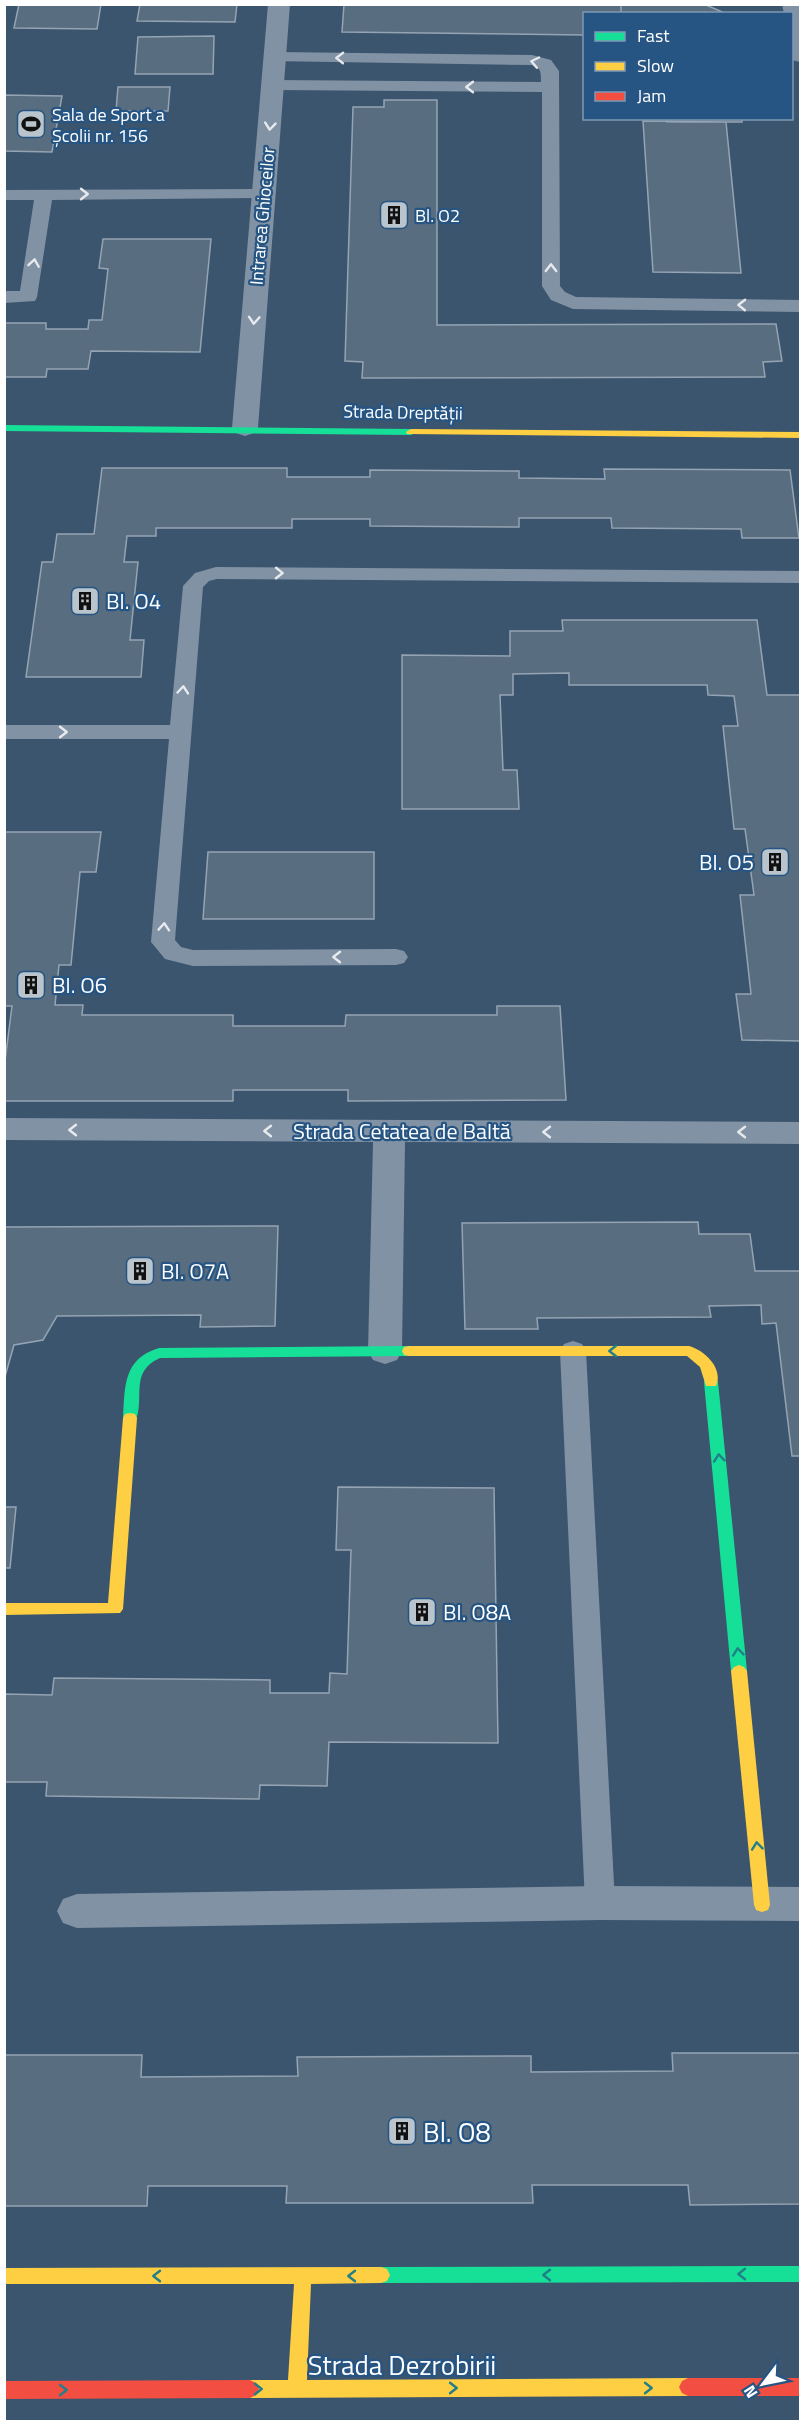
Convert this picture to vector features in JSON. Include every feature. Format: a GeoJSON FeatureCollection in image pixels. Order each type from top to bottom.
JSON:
{"type":"FeatureCollection","features":[{"type":"Feature","properties":{"kind":"street","name":"Intrarea Ghioceilor"},"geometry":{"type":"LineString","coordinates":[[245,428],[279,4]]}},
{"type":"Feature","properties":{"kind":"street"},"geometry":{"type":"LineString","coordinates":[[793,4],[801,55]]}},
{"type":"Feature","properties":{"kind":"street","name":"Strada Dreptății"},"geometry":{"type":"LineString","coordinates":[[4,428],[245,428],[801,435]]}},
{"type":"Feature","properties":{"kind":"street","name":"Strada Cetatea de Baltă"},"geometry":{"type":"LineString","coordinates":[[4,1129],[801,1133]]}},
{"type":"Feature","properties":{"kind":"street"},"geometry":{"type":"LineString","coordinates":[[385,1351],[389,1131]]}},
{"type":"Feature","properties":{"kind":"street"},"geometry":{"type":"LineString","coordinates":[[4,1609],[115,1609],[134,1372],[140,1362],[153,1354],[171,1351],[689,1351],[702,1357],[710,1370],[762,1905]]}},
{"type":"Feature","properties":{"kind":"street"},"geometry":{"type":"LineString","coordinates":[[77,1911],[600,1903],[801,1904]]}},
{"type":"Feature","properties":{"kind":"street"},"geometry":{"type":"LineString","coordinates":[[4,2276],[801,2274]]}},
{"type":"Feature","properties":{"kind":"street"},"geometry":{"type":"LineString","coordinates":[[297,2389],[303,2276]]}},
{"type":"Feature","properties":{"kind":"street","name":"Strada Dezrobirii"},"geometry":{"type":"LineString","coordinates":[[4,2390],[801,2387]]}},
{"type":"Feature","properties":{"kind":"lane"},"geometry":{"type":"LineString","coordinates":[[276,57],[532,60],[545,64],[550,71],[551,286],[558,296],[573,303],[801,306]]}},
{"type":"Feature","properties":{"kind":"lane"},"geometry":{"type":"LineString","coordinates":[[274,85],[549,87]]}},
{"type":"Feature","properties":{"kind":"lane"},"geometry":{"type":"LineString","coordinates":[[4,195],[263,194]]}},
{"type":"Feature","properties":{"kind":"lane"},"geometry":{"type":"LineString","coordinates":[[4,297],[28,297],[44,195]]}},
{"type":"Feature","properties":{"kind":"lane"},"geometry":{"type":"LineString","coordinates":[[396,957],[193,958],[173,953],[163,942],[193,586],[202,577],[216,573],[801,577]]}},
{"type":"Feature","properties":{"kind":"lane"},"geometry":{"type":"LineString","coordinates":[[4,732],[179,732]]}},
{"type":"Feature","properties":{"kind":"lane"},"geometry":{"type":"LineString","coordinates":[[573,1350],[600,1903]]}},
{"type":"Feature","properties":{"kind":"building"},"geometry":{"type":"Polygon","coordinates":[[[19,4],[101,4],[97,29],[14,28],[19,4]]]}},
{"type":"Feature","properties":{"kind":"building"},"geometry":{"type":"Polygon","coordinates":[[[140,4],[237,4],[235,22],[137,21],[140,4]]]}},
{"type":"Feature","properties":{"kind":"building"},"geometry":{"type":"Polygon","coordinates":[[[344,4],[621,5],[621,12],[583,12],[583,35],[342,32],[344,4]]]}},
{"type":"Feature","properties":{"kind":"building"},"geometry":{"type":"Polygon","coordinates":[[[621,5],[706,5],[722,12],[621,12],[621,5]]]}},
{"type":"Feature","properties":{"kind":"building"},"geometry":{"type":"Polygon","coordinates":[[[214,36],[213,74],[135,74],[138,37],[214,36]]]}},
{"type":"Feature","properties":{"kind":"building"},"geometry":{"type":"Polygon","coordinates":[[[118,87],[170,87],[168,111],[116,111],[118,87]]]}},
{"type":"Feature","properties":{"kind":"building","name":"Sala de Sport a Școlii nr. 156"},"geometry":{"type":"Polygon","coordinates":[[[4,95],[62,96],[52,152],[4,151],[4,95]]]}},
{"type":"Feature","properties":{"kind":"building","name":"Bl. O2"},"geometry":{"type":"Polygon","coordinates":[[[384,100],[437,100],[437,325],[776,324],[782,361],[763,362],[765,377],[362,378],[363,362],[345,361],[353,107],[384,107],[384,100]]]}},
{"type":"Feature","properties":{"kind":"building"},"geometry":{"type":"Polygon","coordinates":[[[667,120],[742,120],[742,122],[667,122],[667,120]]]}},
{"type":"Feature","properties":{"kind":"building"},"geometry":{"type":"Polygon","coordinates":[[[643,121],[726,122],[741,273],[653,272],[643,121]]]}},
{"type":"Feature","properties":{"kind":"building"},"geometry":{"type":"Polygon","coordinates":[[[103,239],[211,239],[200,352],[91,351],[88,369],[47,369],[46,377],[4,377],[4,323],[46,323],[46,329],[88,329],[89,320],[102,320],[108,269],[99,268],[103,239]]]}},
{"type":"Feature","properties":{"kind":"building","name":"Bl. O4"},"geometry":{"type":"Polygon","coordinates":[[[102,468],[287,468],[287,477],[370,477],[370,470],[519,471],[519,478],[605,479],[604,469],[790,470],[799,538],[742,538],[741,529],[612,528],[611,518],[519,518],[519,527],[370,526],[370,519],[292,519],[292,528],[156,528],[156,536],[127,536],[124,562],[138,562],[130,640],[144,640],[141,677],[26,677],[42,562],[53,562],[57,534],[94,534],[102,468]]]}},
{"type":"Feature","properties":{"kind":"building","name":"Bl. O5"},"geometry":{"type":"Polygon","coordinates":[[[562,620],[757,620],[767,695],[800,695],[800,1041],[742,1040],[736,994],[751,994],[740,895],[754,895],[745,829],[734,829],[723,726],[738,726],[734,696],[708,695],[707,685],[569,685],[569,673],[513,674],[513,695],[500,695],[503,770],[517,770],[519,809],[402,809],[402,655],[510,656],[510,631],[563,631],[562,620]]]}},
{"type":"Feature","properties":{"kind":"building","name":"Bl. O6"},"geometry":{"type":"Polygon","coordinates":[[[4,832],[101,832],[96,872],[80,872],[71,965],[59,965],[55,1005],[83,1005],[82,1015],[233,1015],[233,1026],[345,1026],[346,1015],[497,1015],[497,1006],[560,1006],[566,1100],[348,1101],[348,1090],[233,1090],[233,1101],[4,1101],[4,1069],[12,1006],[4,1006],[4,832]]]}},
{"type":"Feature","properties":{"kind":"building"},"geometry":{"type":"Polygon","coordinates":[[[208,852],[374,852],[374,919],[203,919],[208,852]]]}},
{"type":"Feature","properties":{"kind":"building"},"geometry":{"type":"Polygon","coordinates":[[[698,1222],[699,1234],[750,1234],[755,1271],[800,1271],[800,1456],[792,1456],[776,1323],[762,1324],[761,1305],[709,1306],[711,1317],[537,1318],[538,1329],[465,1329],[462,1223],[698,1222]]]}},
{"type":"Feature","properties":{"kind":"building","name":"Bl. O7A"},"geometry":{"type":"Polygon","coordinates":[[[278,1226],[275,1326],[200,1327],[201,1315],[57,1316],[43,1340],[14,1345],[4,1380],[4,1227],[278,1226]]]}},
{"type":"Feature","properties":{"kind":"building","name":"Bl. O8A"},"geometry":{"type":"Polygon","coordinates":[[[338,1487],[494,1488],[498,1743],[329,1742],[327,1786],[260,1785],[259,1799],[46,1796],[47,1782],[4,1782],[4,1694],[52,1695],[54,1678],[270,1680],[270,1693],[329,1693],[330,1673],[347,1674],[351,1550],[336,1550],[338,1487]]]}},
{"type":"Feature","properties":{"kind":"building"},"geometry":{"type":"Polygon","coordinates":[[[4,1507],[16,1507],[10,1568],[4,1568],[4,1507]]]}},
{"type":"Feature","properties":{"kind":"building","name":"Bl. O8"},"geometry":{"type":"Polygon","coordinates":[[[672,2053],[800,2053],[800,2204],[690,2205],[688,2185],[532,2185],[533,2203],[286,2203],[287,2186],[148,2186],[147,2206],[4,2206],[4,2055],[142,2055],[141,2077],[298,2076],[297,2057],[531,2056],[531,2072],[673,2071],[672,2053]]]}},
{"type":"Feature","properties":{"kind":"traffic: fast"},"geometry":{"type":"LineString","coordinates":[[4,428],[411,432]]}},
{"type":"Feature","properties":{"kind":"traffic: fast"},"geometry":{"type":"LineString","coordinates":[[130,1418],[132,1388],[137,1371],[149,1357],[159,1353],[409,1351]]}},
{"type":"Feature","properties":{"kind":"traffic: fast"},"geometry":{"type":"LineString","coordinates":[[711,1382],[739,1671]]}},
{"type":"Feature","properties":{"kind":"traffic: fast"},"geometry":{"type":"LineString","coordinates":[[381,2275],[800,2274]]}},
{"type":"Feature","properties":{"kind":"traffic: slow"},"geometry":{"type":"LineString","coordinates":[[411,432],[800,435]]}},
{"type":"Feature","properties":{"kind":"traffic: slow"},"geometry":{"type":"LineString","coordinates":[[409,1351],[689,1351],[705,1363],[711,1382]]}},
{"type":"Feature","properties":{"kind":"traffic: slow"},"geometry":{"type":"LineString","coordinates":[[4,1609],[115,1609],[130,1418]]}},
{"type":"Feature","properties":{"kind":"traffic: slow"},"geometry":{"type":"LineString","coordinates":[[739,1671],[762,1905]]}},
{"type":"Feature","properties":{"kind":"traffic: slow"},"geometry":{"type":"LineString","coordinates":[[4,2276],[381,2275]]}},
{"type":"Feature","properties":{"kind":"traffic: slow"},"geometry":{"type":"LineString","coordinates":[[297,2389],[303,2276]]}},
{"type":"Feature","properties":{"kind":"traffic: slow"},"geometry":{"type":"LineString","coordinates":[[250,2389],[688,2387]]}},
{"type":"Feature","properties":{"kind":"traffic: jam"},"geometry":{"type":"LineString","coordinates":[[688,2387],[800,2387]]}},
{"type":"Feature","properties":{"kind":"traffic: jam"},"geometry":{"type":"LineString","coordinates":[[4,2390],[250,2389]]}},
{"type":"Feature","properties":{"kind":"place","name":"Sala de Sport a Școlii nr. 156"},"geometry":{"type":"Point","coordinates":[31,124]}},
{"type":"Feature","properties":{"kind":"place","name":"Bl. O2"},"geometry":{"type":"Point","coordinates":[394,215]}},
{"type":"Feature","properties":{"kind":"place","name":"Bl. O4"},"geometry":{"type":"Point","coordinates":[85,601]}},
{"type":"Feature","properties":{"kind":"place","name":"Bl. O5"},"geometry":{"type":"Point","coordinates":[775,862]}},
{"type":"Feature","properties":{"kind":"place","name":"Bl. O6"},"geometry":{"type":"Point","coordinates":[31,985]}},
{"type":"Feature","properties":{"kind":"place","name":"Bl. O7A"},"geometry":{"type":"Point","coordinates":[140,1271]}},
{"type":"Feature","properties":{"kind":"place","name":"Bl. O8A"},"geometry":{"type":"Point","coordinates":[422,1612]}},
{"type":"Feature","properties":{"kind":"place","name":"Bl. O8"},"geometry":{"type":"Point","coordinates":[402,2131]}}]}
